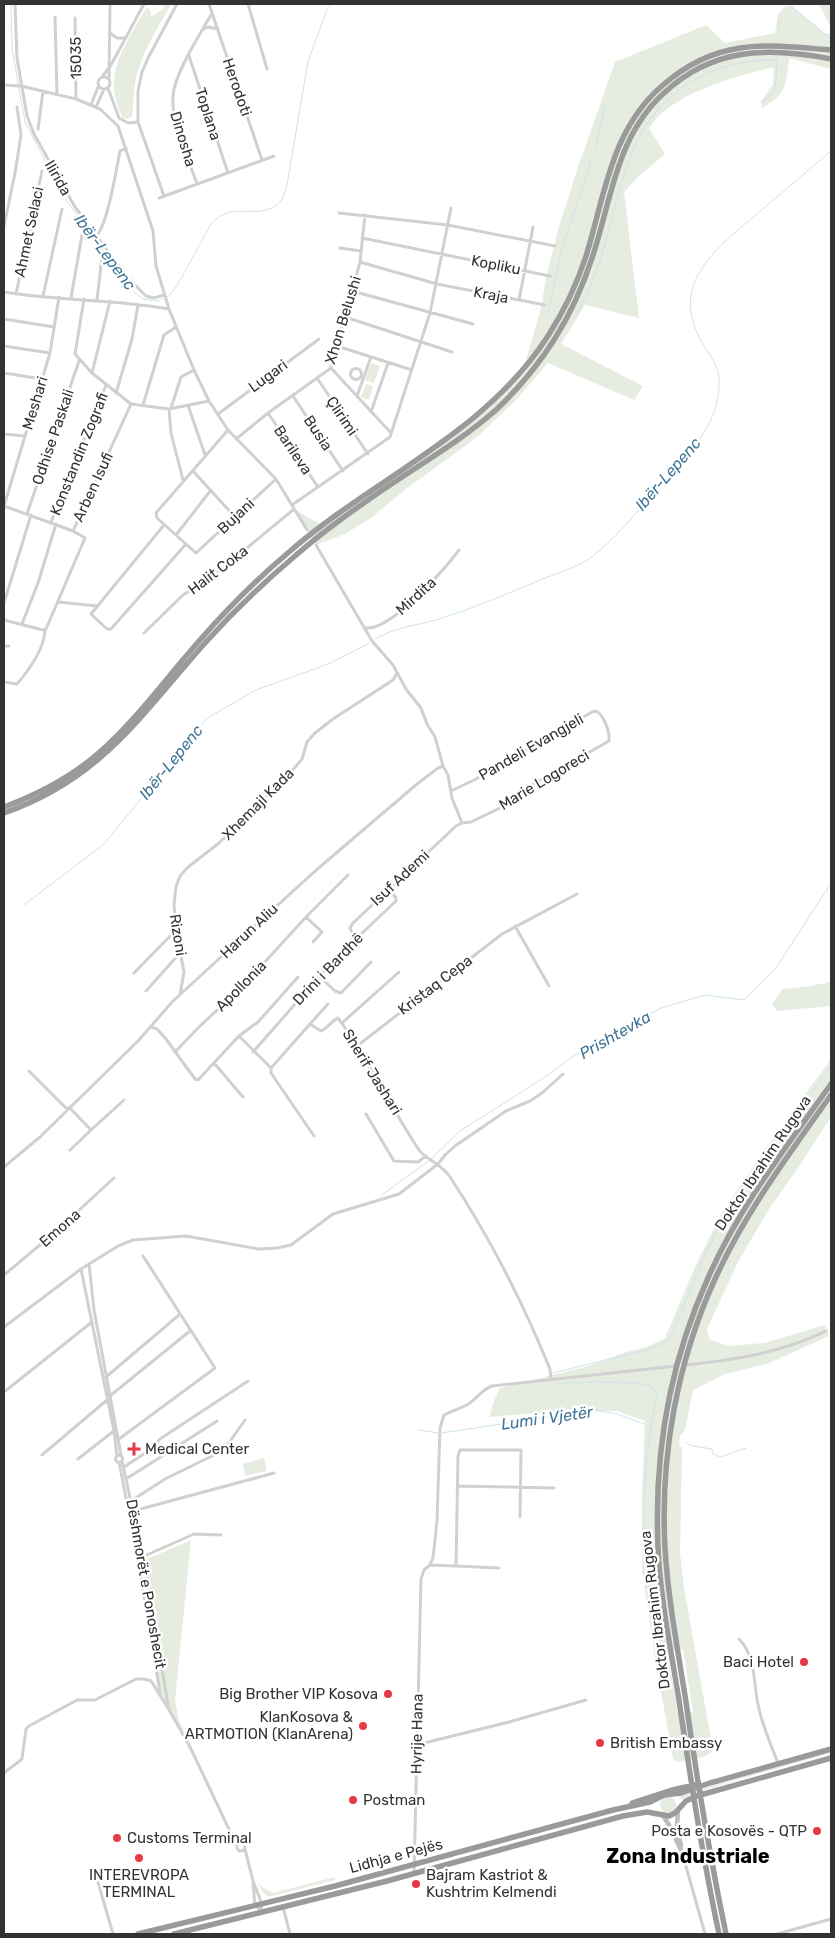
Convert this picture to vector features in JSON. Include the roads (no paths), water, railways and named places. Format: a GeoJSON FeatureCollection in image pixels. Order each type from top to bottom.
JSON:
{"type":"FeatureCollection","features":[{"type":"Feature","properties":{"kind":"highway"},"geometry":{"type":"LineString","coordinates":[[4,808],[59,782],[102,750],[219,618],[279,561],[338,514],[468,424],[509,387],[537,352],[564,308],[585,258],[606,181],[618,146],[641,108],[661,86],[687,68],[726,51],[766,45],[831,51]]}},
{"type":"Feature","properties":{"kind":"highway"},"geometry":{"type":"LineString","coordinates":[[4,813],[47,795],[77,777],[96,762],[128,732],[217,630],[268,579],[309,544],[358,508],[471,430],[498,408],[514,391],[543,356],[570,311],[591,260],[624,148],[638,122],[665,92],[700,68],[739,54],[783,52],[831,59]]}},
{"type":"Feature","properties":{"kind":"highway","name":"Doktor Ibrahim Rugova"},"geometry":{"type":"LineString","coordinates":[[719,1934],[665,1610],[658,1548],[660,1462],[670,1393],[678,1361],[696,1307],[726,1240],[753,1196],[831,1084]]}},
{"type":"Feature","properties":{"kind":"highway","name":"Doktor Ibrahim Rugova"},"geometry":{"type":"LineString","coordinates":[[726,1934],[690,1754],[665,1547],[666,1470],[676,1400],[685,1361],[702,1309],[732,1243],[759,1199],[831,1095]]}},
{"type":"Feature","properties":{"kind":"highway","name":"Lidhja e Pejës"},"geometry":{"type":"LineString","coordinates":[[174,1934],[262,1910],[414,1864],[659,1799],[664,1795],[688,1791],[831,1749]]}},
{"type":"Feature","properties":{"kind":"highway","name":"Lidhja e Pejës"},"geometry":{"type":"LineString","coordinates":[[138,1934],[255,1906],[262,1910],[283,1908],[623,1816],[643,1812],[672,1815],[686,1801],[704,1794],[831,1758]]}},
{"type":"Feature","properties":{"kind":"highway"},"geometry":{"type":"LineString","coordinates":[[613,1810],[663,1792],[710,1783]]}},
{"type":"Feature","properties":{"kind":"highway"},"geometry":{"type":"LineString","coordinates":[[671,1795],[677,1800],[678,1809]]}},
{"type":"Feature","properties":{"kind":"highway"},"geometry":{"type":"LineString","coordinates":[[659,1799],[657,1807],[662,1814]]}},
{"type":"Feature","properties":{"kind":"street","name":"Ilirida"},"geometry":{"type":"LineString","coordinates":[[15,4],[16,46],[21,86],[27,116],[34,134],[75,207],[128,278],[142,294],[154,298],[164,295]]}},
{"type":"Feature","properties":{"kind":"street"},"geometry":{"type":"LineString","coordinates":[[96,107],[110,84],[110,4]]}},
{"type":"Feature","properties":{"kind":"street"},"geometry":{"type":"LineString","coordinates":[[91,105],[98,86],[98,80],[111,65],[143,4]]}},
{"type":"Feature","properties":{"kind":"street"},"geometry":{"type":"LineString","coordinates":[[164,196],[138,122],[138,91],[142,72],[177,4]]}},
{"type":"Feature","properties":{"kind":"street","name":"Herodoti"},"geometry":{"type":"LineString","coordinates":[[209,4],[262,160]]}},
{"type":"Feature","properties":{"kind":"street"},"geometry":{"type":"LineString","coordinates":[[248,4],[267,70]]}},
{"type":"Feature","properties":{"kind":"street","name":"Dinosha"},"geometry":{"type":"LineString","coordinates":[[197,184],[178,126],[173,103],[174,87],[212,13]]}},
{"type":"Feature","properties":{"kind":"street"},"geometry":{"type":"LineString","coordinates":[[56,17],[57,94]]}},
{"type":"Feature","properties":{"kind":"street","name":"15035"},"geometry":{"type":"LineString","coordinates":[[75,18],[76,99]]}},
{"type":"Feature","properties":{"kind":"street"},"geometry":{"type":"LineString","coordinates":[[203,30],[208,27],[218,29]]}},
{"type":"Feature","properties":{"kind":"street"},"geometry":{"type":"LineString","coordinates":[[110,33],[118,38],[125,38]]}},
{"type":"Feature","properties":{"kind":"street","name":"Toplana"},"geometry":{"type":"LineString","coordinates":[[189,56],[228,173]]}},
{"type":"Feature","properties":{"kind":"street"},"geometry":{"type":"LineString","coordinates":[[102,77],[110,80]]}},
{"type":"Feature","properties":{"kind":"street"},"geometry":{"type":"LineString","coordinates":[[4,85],[21,86],[76,99],[96,107],[118,126],[153,232],[156,266],[164,295],[194,370],[209,401],[228,430],[276,479],[307,530]]}},
{"type":"Feature","properties":{"kind":"street"},"geometry":{"type":"LineString","coordinates":[[98,86],[106,89],[118,118],[128,123],[138,122]]}},
{"type":"Feature","properties":{"kind":"street"},"geometry":{"type":"LineString","coordinates":[[38,129],[43,91]]}},
{"type":"Feature","properties":{"kind":"street"},"geometry":{"type":"LineString","coordinates":[[4,226],[21,135],[17,107]]}},
{"type":"Feature","properties":{"kind":"street"},"geometry":{"type":"LineString","coordinates":[[96,237],[101,232],[120,152],[126,148]]}},
{"type":"Feature","properties":{"kind":"street"},"geometry":{"type":"LineString","coordinates":[[159,198],[274,156]]}},
{"type":"Feature","properties":{"kind":"street","name":"Ahmet Selaci"},"geometry":{"type":"LineString","coordinates":[[16,294],[42,171]]}},
{"type":"Feature","properties":{"kind":"street"},"geometry":{"type":"LineString","coordinates":[[292,505],[388,440],[430,313],[451,208]]}},
{"type":"Feature","properties":{"kind":"street"},"geometry":{"type":"LineString","coordinates":[[43,296],[62,209]]}},
{"type":"Feature","properties":{"kind":"street"},"geometry":{"type":"LineString","coordinates":[[339,213],[448,225],[555,246]]}},
{"type":"Feature","properties":{"kind":"street","name":"Xhon Belushi"},"geometry":{"type":"LineString","coordinates":[[236,439],[268,413],[331,368],[360,262],[365,215]]}},
{"type":"Feature","properties":{"kind":"street"},"geometry":{"type":"LineString","coordinates":[[520,300],[533,227]]}},
{"type":"Feature","properties":{"kind":"street"},"geometry":{"type":"LineString","coordinates":[[71,298],[82,235]]}},
{"type":"Feature","properties":{"kind":"street","name":"Kopliku"},"geometry":{"type":"LineString","coordinates":[[362,238],[550,276]]}},
{"type":"Feature","properties":{"kind":"street"},"geometry":{"type":"LineString","coordinates":[[340,248],[361,251]]}},
{"type":"Feature","properties":{"kind":"street"},"geometry":{"type":"LineString","coordinates":[[97,300],[102,257]]}},
{"type":"Feature","properties":{"kind":"street","name":"Kraja"},"geometry":{"type":"LineString","coordinates":[[360,262],[437,284],[545,305]]}},
{"type":"Feature","properties":{"kind":"street"},"geometry":{"type":"LineString","coordinates":[[352,291],[472,324]]}},
{"type":"Feature","properties":{"kind":"street"},"geometry":{"type":"LineString","coordinates":[[4,292],[110,301],[169,309]]}},
{"type":"Feature","properties":{"kind":"street","name":"Meshari"},"geometry":{"type":"LineString","coordinates":[[4,506],[50,353],[59,297]]}},
{"type":"Feature","properties":{"kind":"street"},"geometry":{"type":"LineString","coordinates":[[84,299],[75,354],[106,385],[132,404],[143,406],[170,409],[209,401]]}},
{"type":"Feature","properties":{"kind":"street"},"geometry":{"type":"LineString","coordinates":[[92,373],[110,301]]}},
{"type":"Feature","properties":{"kind":"street"},"geometry":{"type":"LineString","coordinates":[[116,392],[132,339],[138,305]]}},
{"type":"Feature","properties":{"kind":"street"},"geometry":{"type":"LineString","coordinates":[[345,317],[452,352]]}},
{"type":"Feature","properties":{"kind":"street"},"geometry":{"type":"LineString","coordinates":[[4,319],[54,327]]}},
{"type":"Feature","properties":{"kind":"street"},"geometry":{"type":"LineString","coordinates":[[143,406],[164,336],[176,328]]}},
{"type":"Feature","properties":{"kind":"street","name":"Lugari"},"geometry":{"type":"LineString","coordinates":[[218,414],[319,339]]}},
{"type":"Feature","properties":{"kind":"street"},"geometry":{"type":"LineString","coordinates":[[4,346],[50,353]]}},
{"type":"Feature","properties":{"kind":"street"},"geometry":{"type":"LineString","coordinates":[[337,346],[412,370]]}},
{"type":"Feature","properties":{"kind":"street"},"geometry":{"type":"LineString","coordinates":[[357,396],[371,357]]}},
{"type":"Feature","properties":{"kind":"street","name":"Odhise Paskali"},"geometry":{"type":"LineString","coordinates":[[4,603],[29,515],[79,360]]}},
{"type":"Feature","properties":{"kind":"street"},"geometry":{"type":"LineString","coordinates":[[371,412],[388,363]]}},
{"type":"Feature","properties":{"kind":"street"},"geometry":{"type":"LineString","coordinates":[[331,368],[391,434]]}},
{"type":"Feature","properties":{"kind":"street"},"geometry":{"type":"LineString","coordinates":[[184,481],[171,433],[170,409],[181,377],[194,370]]}},
{"type":"Feature","properties":{"kind":"street"},"geometry":{"type":"LineString","coordinates":[[4,373],[42,379]]}},
{"type":"Feature","properties":{"kind":"street","name":"Çlirimi"},"geometry":{"type":"LineString","coordinates":[[317,378],[368,454]]}},
{"type":"Feature","properties":{"kind":"street","name":"Konstandin Zografi"},"geometry":{"type":"LineString","coordinates":[[51,522],[106,385]]}},
{"type":"Feature","properties":{"kind":"street","name":"Busia"},"geometry":{"type":"LineString","coordinates":[[293,396],[343,471]]}},
{"type":"Feature","properties":{"kind":"street","name":"Arben Isufi"},"geometry":{"type":"LineString","coordinates":[[4,506],[73,531],[132,404]]}},
{"type":"Feature","properties":{"kind":"street"},"geometry":{"type":"LineString","coordinates":[[188,405],[205,456]]}},
{"type":"Feature","properties":{"kind":"street","name":"Barileva"},"geometry":{"type":"LineString","coordinates":[[268,413],[318,487]]}},
{"type":"Feature","properties":{"kind":"street"},"geometry":{"type":"LineString","coordinates":[[164,525],[91,614],[107,629],[110,630],[186,544],[156,517],[156,513],[228,430]]}},
{"type":"Feature","properties":{"kind":"street"},"geometry":{"type":"LineString","coordinates":[[4,434],[25,436]]}},
{"type":"Feature","properties":{"kind":"street"},"geometry":{"type":"LineString","coordinates":[[193,471],[235,516]]}},
{"type":"Feature","properties":{"kind":"street","name":"Bujani"},"geometry":{"type":"LineString","coordinates":[[186,544],[196,553],[276,479]]}},
{"type":"Feature","properties":{"kind":"street"},"geometry":{"type":"LineString","coordinates":[[176,535],[211,490]]}},
{"type":"Feature","properties":{"kind":"street","name":"Halit Coka"},"geometry":{"type":"LineString","coordinates":[[144,633],[183,595],[213,576],[294,509]]}},
{"type":"Feature","properties":{"kind":"street"},"geometry":{"type":"LineString","coordinates":[[22,624],[38,583],[56,524]]}},
{"type":"Feature","properties":{"kind":"street"},"geometry":{"type":"LineString","coordinates":[[4,682],[16,684],[33,662],[41,645],[45,630],[85,540],[85,537],[73,531]]}},
{"type":"Feature","properties":{"kind":"street"},"geometry":{"type":"LineString","coordinates":[[316,545],[375,646],[392,665],[409,693],[422,708],[427,724],[435,737],[462,823]]}},
{"type":"Feature","properties":{"kind":"street","name":"Mirdita"},"geometry":{"type":"LineString","coordinates":[[365,628],[377,626],[393,617],[438,577],[459,550]]}},
{"type":"Feature","properties":{"kind":"street"},"geometry":{"type":"LineString","coordinates":[[58,602],[97,606]]}},
{"type":"Feature","properties":{"kind":"street"},"geometry":{"type":"LineString","coordinates":[[4,620],[45,630]]}},
{"type":"Feature","properties":{"kind":"street"},"geometry":{"type":"LineString","coordinates":[[4,646],[9,646]]}},
{"type":"Feature","properties":{"kind":"street","name":"Xhemajl Kada"},"geometry":{"type":"LineString","coordinates":[[180,876],[187,868],[219,843],[291,772],[302,759],[307,742],[315,733],[393,680],[397,673]]}},
{"type":"Feature","properties":{"kind":"street","name":"Pandeli Evangjeli"},"geometry":{"type":"LineString","coordinates":[[451,791],[476,779],[592,712],[596,711],[600,714],[606,725]]}},
{"type":"Feature","properties":{"kind":"street","name":"Marie Logoreci"},"geometry":{"type":"LineString","coordinates":[[462,823],[471,822],[504,806],[520,792],[608,743],[610,740],[606,725]]}},
{"type":"Feature","properties":{"kind":"street","name":"Harun Aliu"},"geometry":{"type":"LineString","coordinates":[[4,1167],[40,1137],[151,1027],[180,995],[324,862],[346,846],[417,784],[443,766]]}},
{"type":"Feature","properties":{"kind":"street","name":"Isuf Ademi"},"geometry":{"type":"LineString","coordinates":[[354,938],[350,926],[448,833],[462,823]]}},
{"type":"Feature","properties":{"kind":"street","name":"Apollonia"},"geometry":{"type":"LineString","coordinates":[[175,1052],[237,992],[306,917],[348,875]]}},
{"type":"Feature","properties":{"kind":"street","name":"Rizoni"},"geometry":{"type":"LineString","coordinates":[[180,876],[174,893],[176,930],[184,972],[180,995]]}},
{"type":"Feature","properties":{"kind":"street","name":"Drini i Bardhë"},"geometry":{"type":"LineString","coordinates":[[253,1052],[354,938],[358,937],[396,901],[396,898],[389,889]]}},
{"type":"Feature","properties":{"kind":"street","name":"Kristaq Cepa"},"geometry":{"type":"LineString","coordinates":[[357,1046],[502,934],[577,894]]}},
{"type":"Feature","properties":{"kind":"street"},"geometry":{"type":"LineString","coordinates":[[306,917],[322,932],[313,942]]}},
{"type":"Feature","properties":{"kind":"street"},"geometry":{"type":"LineString","coordinates":[[515,926],[549,986]]}},
{"type":"Feature","properties":{"kind":"street"},"geometry":{"type":"LineString","coordinates":[[134,973],[176,930]]}},
{"type":"Feature","properties":{"kind":"street"},"geometry":{"type":"LineString","coordinates":[[146,991],[180,953]]}},
{"type":"Feature","properties":{"kind":"street"},"geometry":{"type":"LineString","coordinates":[[319,976],[335,991],[341,993],[370,962]]}},
{"type":"Feature","properties":{"kind":"street"},"geometry":{"type":"LineString","coordinates":[[342,1023],[399,972]]}},
{"type":"Feature","properties":{"kind":"street"},"geometry":{"type":"LineString","coordinates":[[151,1027],[161,1034],[197,1080],[239,1036],[258,1022],[298,977]]}},
{"type":"Feature","properties":{"kind":"street"},"geometry":{"type":"LineString","coordinates":[[270,1068],[328,1004]]}},
{"type":"Feature","properties":{"kind":"street","name":"Sherif Jashari"},"geometry":{"type":"LineString","coordinates":[[310,1024],[321,1032],[324,1031],[330,1022],[338,1018],[420,1151],[428,1157]]}},
{"type":"Feature","properties":{"kind":"street"},"geometry":{"type":"LineString","coordinates":[[239,1036],[270,1068],[271,1073],[314,1136]]}},
{"type":"Feature","properties":{"kind":"street"},"geometry":{"type":"LineString","coordinates":[[214,1063],[243,1096]]}},
{"type":"Feature","properties":{"kind":"street"},"geometry":{"type":"LineString","coordinates":[[29,1071],[91,1130]]}},
{"type":"Feature","properties":{"kind":"street"},"geometry":{"type":"LineString","coordinates":[[4,1327],[88,1264],[118,1246],[141,1238],[186,1236],[259,1249],[291,1245],[333,1214],[399,1194],[438,1164],[444,1155],[455,1146],[506,1111],[542,1094],[563,1074]]}},
{"type":"Feature","properties":{"kind":"street"},"geometry":{"type":"LineString","coordinates":[[70,1150],[124,1100]]}},
{"type":"Feature","properties":{"kind":"street"},"geometry":{"type":"LineString","coordinates":[[366,1114],[394,1161],[418,1162],[428,1157],[446,1171],[518,1294],[550,1368],[551,1379],[762,1355],[798,1344],[826,1331]]}},
{"type":"Feature","properties":{"kind":"street","name":"Emona"},"geometry":{"type":"LineString","coordinates":[[4,1275],[53,1234],[114,1178]]}},
{"type":"Feature","properties":{"kind":"street"},"geometry":{"type":"LineString","coordinates":[[119,1439],[215,1368],[179,1315],[143,1256]]}},
{"type":"Feature","properties":{"kind":"street","name":"Dëshmorët e Ponoshecit"},"geometry":{"type":"LineString","coordinates":[[88,1264],[92,1322],[111,1396],[112,1413]]}},
{"type":"Feature","properties":{"kind":"street","name":"Dëshmorët e Ponoshecit"},"geometry":{"type":"LineString","coordinates":[[81,1269],[91,1303],[105,1377],[107,1399],[119,1439],[119,1455],[116,1460],[124,1467],[143,1557],[168,1708]]}},
{"type":"Feature","properties":{"kind":"street"},"geometry":{"type":"LineString","coordinates":[[105,1377],[179,1315]]}},
{"type":"Feature","properties":{"kind":"street"},"geometry":{"type":"LineString","coordinates":[[4,1392],[92,1322]]}},
{"type":"Feature","properties":{"kind":"street"},"geometry":{"type":"LineString","coordinates":[[42,1455],[190,1331]]}},
{"type":"Feature","properties":{"kind":"street","name":"Hyrije Hana"},"geometry":{"type":"LineString","coordinates":[[414,1874],[420,1594],[422,1575],[433,1558],[437,1521],[442,1417],[469,1404],[487,1388],[499,1384],[551,1379]]}},
{"type":"Feature","properties":{"kind":"street"},"geometry":{"type":"LineString","coordinates":[[124,1467],[148,1451],[160,1439],[248,1381]]}},
{"type":"Feature","properties":{"kind":"street"},"geometry":{"type":"LineString","coordinates":[[131,1501],[166,1479],[218,1453],[228,1444],[245,1420]]}},
{"type":"Feature","properties":{"kind":"street"},"geometry":{"type":"LineString","coordinates":[[126,1478],[217,1421]]}},
{"type":"Feature","properties":{"kind":"street"},"geometry":{"type":"LineString","coordinates":[[78,1459],[116,1430]]}},
{"type":"Feature","properties":{"kind":"street","name":"Dëshmorët e Ponoshecit"},"geometry":{"type":"LineString","coordinates":[[116,1430],[160,1694],[238,1850],[243,1850]]}},
{"type":"Feature","properties":{"kind":"street"},"geometry":{"type":"LineString","coordinates":[[456,1566],[458,1454],[462,1449],[521,1450],[520,1517]]}},
{"type":"Feature","properties":{"kind":"street"},"geometry":{"type":"LineString","coordinates":[[133,1510],[274,1472]]}},
{"type":"Feature","properties":{"kind":"street"},"geometry":{"type":"LineString","coordinates":[[457,1486],[554,1488]]}},
{"type":"Feature","properties":{"kind":"street"},"geometry":{"type":"LineString","coordinates":[[138,1559],[194,1534],[220,1535]]}},
{"type":"Feature","properties":{"kind":"street"},"geometry":{"type":"LineString","coordinates":[[430,1565],[499,1568]]}},
{"type":"Feature","properties":{"kind":"street"},"geometry":{"type":"LineString","coordinates":[[740,1639],[745,1646],[751,1663],[759,1709],[778,1764]]}},
{"type":"Feature","properties":{"kind":"street"},"geometry":{"type":"LineString","coordinates":[[4,1773],[22,1759],[27,1727],[75,1700],[92,1701],[140,1678],[152,1682],[160,1694]]}},
{"type":"Feature","properties":{"kind":"street"},"geometry":{"type":"LineString","coordinates":[[416,1744],[509,1722],[586,1700]]}},
{"type":"Feature","properties":{"kind":"street"},"geometry":{"type":"LineString","coordinates":[[678,1809],[677,1830],[705,1934]]}},
{"type":"Feature","properties":{"kind":"street"},"geometry":{"type":"LineString","coordinates":[[662,1814],[682,1852]]}},
{"type":"Feature","properties":{"kind":"street","name":"Dëshmorët e Ponoshecit"},"geometry":{"type":"LineString","coordinates":[[230,1832],[244,1845],[243,1850],[262,1910]]}},
{"type":"Feature","properties":{"kind":"street"},"geometry":{"type":"LineString","coordinates":[[237,1846],[242,1844]]}},
{"type":"Feature","properties":{"kind":"street","name":"Dëshmorët e Ponoshecit"},"geometry":{"type":"LineString","coordinates":[[253,1881],[255,1906]]}},
{"type":"Feature","properties":{"kind":"street"},"geometry":{"type":"LineString","coordinates":[[98,1882],[113,1934]]}},
{"type":"Feature","properties":{"kind":"street"},"geometry":{"type":"LineString","coordinates":[[283,1908],[290,1934]]}},
{"type":"Feature","properties":{"kind":"street"},"geometry":{"type":"LineString","coordinates":[[778,1934],[831,1919]]}},
{"type":"Feature","properties":{"kind":"waterway","name":"Ibër-Lepenc"},"geometry":{"type":"LineString","coordinates":[[11,4],[12,48],[25,122],[66,200],[135,293],[143,299],[158,301],[170,295],[211,224],[220,216],[230,212],[261,211],[273,208],[282,200],[287,185],[308,61],[327,10],[332,4]]}},
{"type":"Feature","properties":{"kind":"waterway"},"geometry":{"type":"LineString","coordinates":[[791,6],[825,34],[831,35]]}},
{"type":"Feature","properties":{"kind":"waterway"},"geometry":{"type":"LineString","coordinates":[[779,20],[779,32]]}},
{"type":"Feature","properties":{"kind":"waterway"},"geometry":{"type":"LineString","coordinates":[[574,319],[598,268],[631,154],[643,131],[658,110],[678,91],[712,71],[739,63],[777,60],[774,92],[761,102]]}},
{"type":"Feature","properties":{"kind":"waterway"},"geometry":{"type":"LineString","coordinates":[[595,149],[606,102]]}},
{"type":"Feature","properties":{"kind":"waterway","name":"Ibër-Lepenc"},"geometry":{"type":"LineString","coordinates":[[375,639],[396,630],[466,610],[576,566],[593,556],[624,527],[698,441],[716,406],[719,393],[717,368],[701,341],[694,325],[691,310],[691,296],[694,283],[700,271],[731,236],[831,151]]}},
{"type":"Feature","properties":{"kind":"waterway"},"geometry":{"type":"LineString","coordinates":[[545,315],[549,309],[563,244],[591,158]]}},
{"type":"Feature","properties":{"kind":"waterway","name":"Ibër-Lepenc"},"geometry":{"type":"LineString","coordinates":[[24,905],[104,844],[206,719],[256,690],[331,663],[369,643]]}},
{"type":"Feature","properties":{"kind":"waterway","name":"Prishtevka"},"geometry":{"type":"LineString","coordinates":[[380,1196],[430,1160],[460,1131],[545,1077],[572,1057],[619,1030],[661,1008],[705,995],[744,1000],[776,968],[831,883]]}},
{"type":"Feature","properties":{"kind":"waterway"},"geometry":{"type":"LineString","coordinates":[[553,1373],[650,1349],[670,1339],[703,1259],[728,1210],[831,1066]]}},
{"type":"Feature","properties":{"kind":"waterway"},"geometry":{"type":"LineString","coordinates":[[559,1383],[638,1383],[651,1386],[657,1394],[647,1458],[644,1523],[649,1585],[664,1686]]}},
{"type":"Feature","properties":{"kind":"waterway","name":"Lumi i Vjetër"},"geometry":{"type":"LineString","coordinates":[[442,1433],[595,1410],[617,1414],[650,1426]]}},
{"type":"Feature","properties":{"kind":"waterway","name":"Lumi i Vjetër"},"geometry":{"type":"LineString","coordinates":[[419,1430],[438,1433]]}},
{"type":"Feature","properties":{"kind":"waterway","name":"Lumi i Vjetër"},"geometry":{"type":"LineString","coordinates":[[687,1443],[692,1446],[712,1449],[713,1454],[721,1457],[746,1448]]}},
{"type":"Feature","properties":{"kind":"place","name":"Medical Center"},"geometry":{"type":"Point","coordinates":[134,1449]}},
{"type":"Feature","properties":{"kind":"place","name":"Baci Hotel"},"geometry":{"type":"Point","coordinates":[804,1662]}},
{"type":"Feature","properties":{"kind":"place","name":"Big Brother VIP Kosova"},"geometry":{"type":"Point","coordinates":[388,1694]}},
{"type":"Feature","properties":{"kind":"place","name":"KlanKosova & ARTMOTION (KlanArena)"},"geometry":{"type":"Point","coordinates":[363,1726]}},
{"type":"Feature","properties":{"kind":"place","name":"British Embassy"},"geometry":{"type":"Point","coordinates":[600,1743]}},
{"type":"Feature","properties":{"kind":"place","name":"Postman"},"geometry":{"type":"Point","coordinates":[353,1800]}},
{"type":"Feature","properties":{"kind":"place","name":"Posta e Kosovës - QTP"},"geometry":{"type":"Point","coordinates":[817,1831]}},
{"type":"Feature","properties":{"kind":"place","name":"Customs Terminal"},"geometry":{"type":"Point","coordinates":[117,1838]}},
{"type":"Feature","properties":{"kind":"place","name":"INTEREVROPA TERMINAL"},"geometry":{"type":"Point","coordinates":[139,1858]}},
{"type":"Feature","properties":{"kind":"place","name":"Bajram Kastriot & Kushtrim Kelmendi"},"geometry":{"type":"Point","coordinates":[416,1884]}},
{"type":"Feature","properties":{"kind":"district","name":"Zona Industriale"},"geometry":{"type":"Point","coordinates":[688,1856]}}]}
